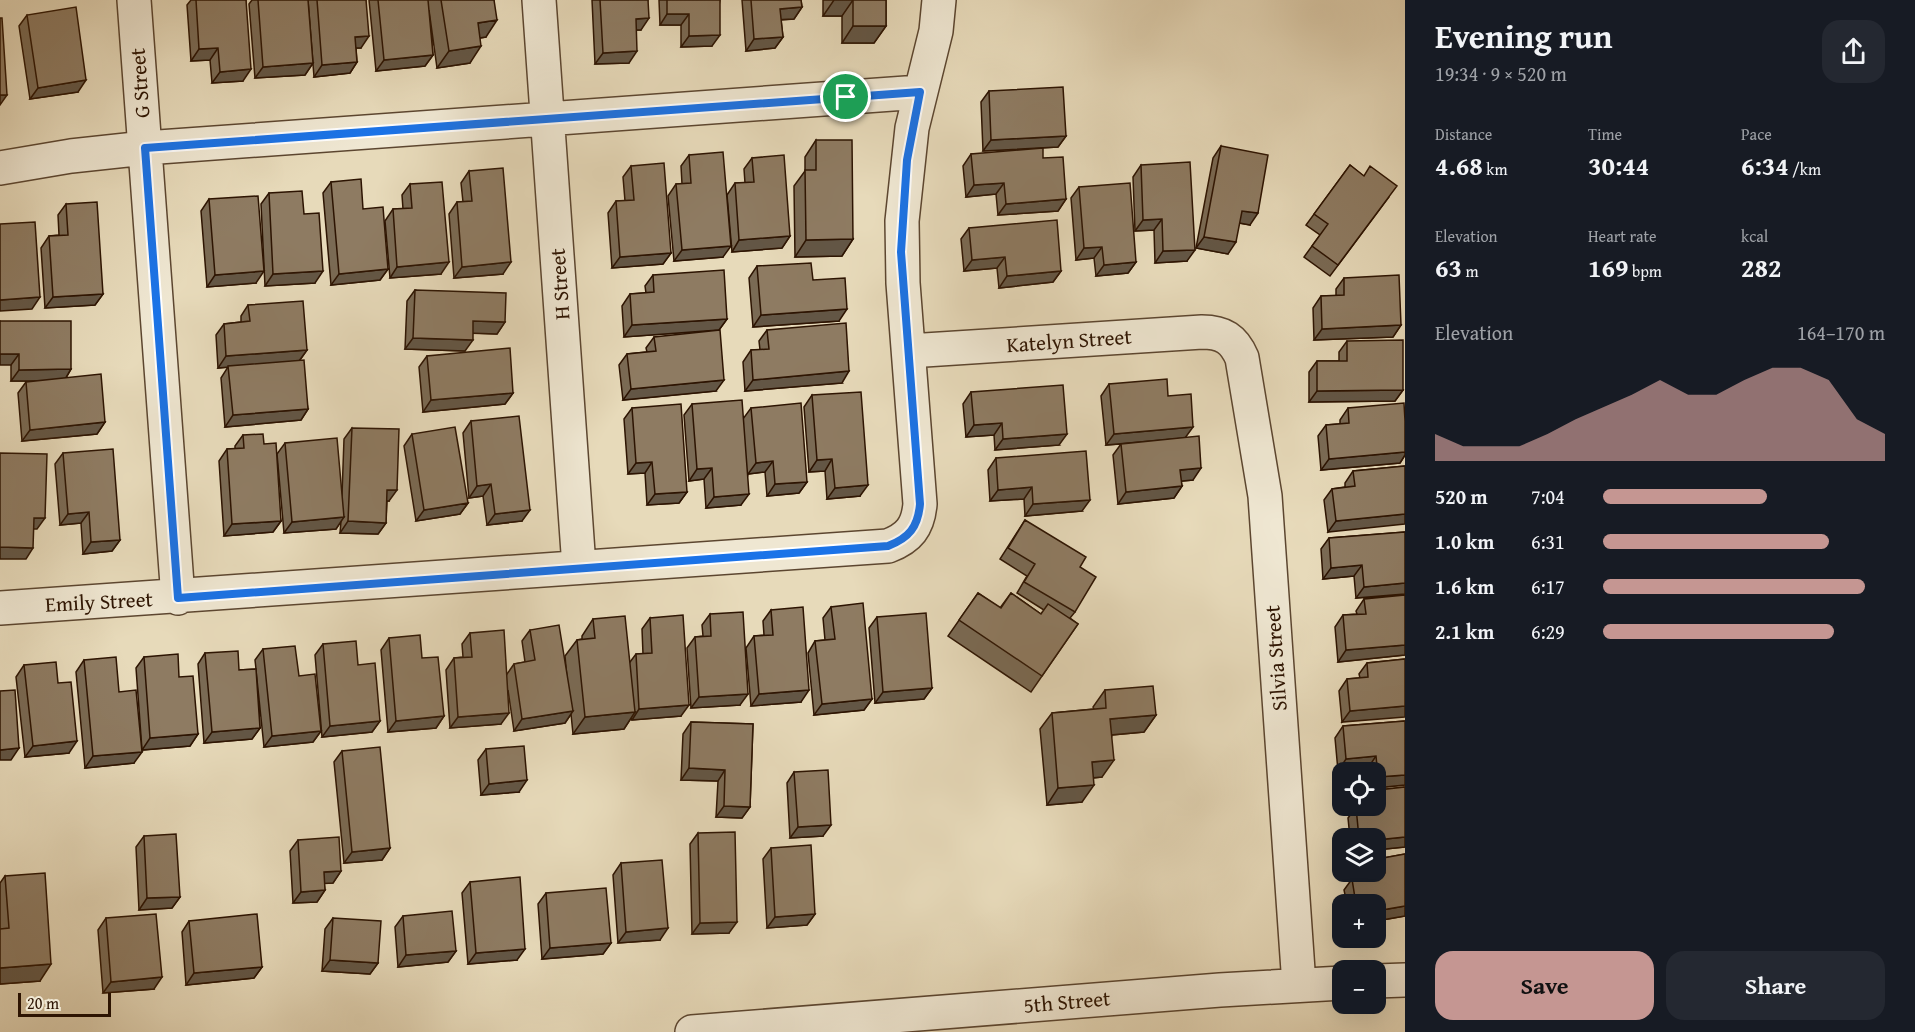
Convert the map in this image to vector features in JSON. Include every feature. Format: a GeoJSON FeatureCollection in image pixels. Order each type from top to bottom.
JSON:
{"type":"FeatureCollection","features":[{"type":"Feature","properties":{"kind":"street","name":"G Street"},"geometry":{"type":"LineString","coordinates":[[134,0],[178,598]]}},
{"type":"Feature","properties":{"kind":"street","name":"H Street"},"geometry":{"type":"LineString","coordinates":[[540,0],[579,567]]}},
{"type":"Feature","properties":{"kind":"street"},"geometry":{"type":"LineString","coordinates":[[909,351],[901,252],[907,160],[920,92],[936,31],[939,0]]}},
{"type":"Feature","properties":{"kind":"street"},"geometry":{"type":"LineString","coordinates":[[0,168],[70,156],[145,148],[548,117],[920,92]]}},
{"type":"Feature","properties":{"kind":"street","name":"Katelyn Street"},"geometry":{"type":"LineString","coordinates":[[909,351],[1202,332],[1215,332],[1228,337]]}},
{"type":"Feature","properties":{"kind":"street","name":"Silvia Street"},"geometry":{"type":"LineString","coordinates":[[1228,337],[1237,345],[1242,358],[1265,496],[1299,985]]}},
{"type":"Feature","properties":{"kind":"street","name":"Emily Street"},"geometry":{"type":"LineString","coordinates":[[0,608],[178,598],[888,546],[901,541],[912,532],[918,519],[920,504],[909,351]]}},
{"type":"Feature","properties":{"kind":"street"},"geometry":{"type":"LineString","coordinates":[[1386,981],[1405,980]]}},
{"type":"Feature","properties":{"kind":"street","name":"5th Street"},"geometry":{"type":"LineString","coordinates":[[692,1032],[1332,983]]}},
{"type":"Feature","properties":{"kind":"building"},"geometry":{"type":"Polygon","coordinates":[[[196,0],[246,0],[251,69],[220,72],[218,48],[199,49],[196,0]]]}},
{"type":"Feature","properties":{"kind":"building"},"geometry":{"type":"Polygon","coordinates":[[[258,0],[308,0],[313,63],[263,67],[258,0]]]}},
{"type":"Feature","properties":{"kind":"building"},"geometry":{"type":"Polygon","coordinates":[[[317,0],[366,0],[369,36],[355,37],[357,62],[322,65],[317,0]]]}},
{"type":"Feature","properties":{"kind":"building"},"geometry":{"type":"Polygon","coordinates":[[[378,0],[428,0],[433,55],[384,60],[378,0]]]}},
{"type":"Feature","properties":{"kind":"building"},"geometry":{"type":"Polygon","coordinates":[[[441,0],[494,0],[497,20],[478,23],[481,46],[449,51],[441,0]]]}},
{"type":"Feature","properties":{"kind":"building"},"geometry":{"type":"Polygon","coordinates":[[[600,0],[648,0],[649,18],[636,19],[637,51],[603,53],[600,0]]]}},
{"type":"Feature","properties":{"kind":"building"},"geometry":{"type":"Polygon","coordinates":[[[667,0],[720,0],[720,35],[689,36],[689,14],[667,14],[667,0]]]}},
{"type":"Feature","properties":{"kind":"building"},"geometry":{"type":"Polygon","coordinates":[[[751,0],[801,0],[802,7],[780,9],[783,37],[754,39],[751,0]]]}},
{"type":"Feature","properties":{"kind":"building"},"geometry":{"type":"Polygon","coordinates":[[[853,0],[886,0],[886,26],[853,26],[853,0]]]}},
{"type":"Feature","properties":{"kind":"building"},"geometry":{"type":"Polygon","coordinates":[[[76,7],[86,80],[38,88],[27,15],[76,7]]]}},
{"type":"Feature","properties":{"kind":"building"},"geometry":{"type":"Polygon","coordinates":[[[0,18],[2,18],[7,95],[0,95],[0,18]]]}},
{"type":"Feature","properties":{"kind":"building"},"geometry":{"type":"Polygon","coordinates":[[[1063,87],[1066,136],[991,140],[989,91],[1063,87]]]}},
{"type":"Feature","properties":{"kind":"building"},"geometry":{"type":"Polygon","coordinates":[[[816,140],[852,140],[853,239],[806,240],[805,170],[816,170],[816,140]]]}},
{"type":"Feature","properties":{"kind":"building"},"geometry":{"type":"Polygon","coordinates":[[[1221,146],[1268,155],[1258,213],[1242,211],[1236,242],[1204,237],[1221,146]]]}},
{"type":"Feature","properties":{"kind":"building"},"geometry":{"type":"Polygon","coordinates":[[[1043,148],[1043,158],[1063,157],[1066,199],[1006,204],[1004,183],[974,185],[971,154],[1043,148]]]}},
{"type":"Feature","properties":{"kind":"building"},"geometry":{"type":"Polygon","coordinates":[[[723,152],[731,246],[682,250],[676,184],[691,183],[689,155],[723,152]]]}},
{"type":"Feature","properties":{"kind":"building"},"geometry":{"type":"Polygon","coordinates":[[[784,155],[790,236],[739,240],[735,183],[754,182],[752,158],[784,155]]]}},
{"type":"Feature","properties":{"kind":"building"},"geometry":{"type":"Polygon","coordinates":[[[1190,162],[1195,250],[1163,251],[1162,219],[1143,220],[1141,165],[1190,162]]]}},
{"type":"Feature","properties":{"kind":"building"},"geometry":{"type":"Polygon","coordinates":[[[664,163],[671,253],[620,257],[616,201],[634,200],[631,166],[664,163]]]}},
{"type":"Feature","properties":{"kind":"building"},"geometry":{"type":"Polygon","coordinates":[[[1350,165],[1364,176],[1370,166],[1397,186],[1338,265],[1312,246],[1328,224],[1314,214],[1350,165]]]}},
{"type":"Feature","properties":{"kind":"building"},"geometry":{"type":"Polygon","coordinates":[[[503,168],[511,262],[462,267],[457,202],[472,201],[469,171],[503,168]]]}},
{"type":"Feature","properties":{"kind":"building"},"geometry":{"type":"Polygon","coordinates":[[[361,179],[363,209],[383,207],[388,269],[339,274],[331,182],[361,179]]]}},
{"type":"Feature","properties":{"kind":"building"},"geometry":{"type":"Polygon","coordinates":[[[442,182],[449,262],[397,267],[393,209],[412,208],[410,184],[442,182]]]}},
{"type":"Feature","properties":{"kind":"building"},"geometry":{"type":"Polygon","coordinates":[[[1130,183],[1136,262],[1104,265],[1102,247],[1084,248],[1079,187],[1130,183]]]}},
{"type":"Feature","properties":{"kind":"building"},"geometry":{"type":"Polygon","coordinates":[[[302,191],[304,214],[319,213],[323,271],[273,274],[269,193],[302,191]]]}},
{"type":"Feature","properties":{"kind":"building"},"geometry":{"type":"Polygon","coordinates":[[[258,196],[264,271],[215,275],[209,199],[258,196]]]}},
{"type":"Feature","properties":{"kind":"building"},"geometry":{"type":"Polygon","coordinates":[[[97,202],[103,294],[53,297],[49,236],[68,235],[66,204],[97,202]]]}},
{"type":"Feature","properties":{"kind":"building"},"geometry":{"type":"Polygon","coordinates":[[[1057,220],[1061,271],[1007,276],[1005,257],[972,260],[969,228],[1057,220]]]}},
{"type":"Feature","properties":{"kind":"building"},"geometry":{"type":"Polygon","coordinates":[[[35,222],[40,297],[0,300],[0,224],[35,222]]]}},
{"type":"Feature","properties":{"kind":"building"},"geometry":{"type":"Polygon","coordinates":[[[811,263],[813,280],[845,278],[847,309],[761,315],[757,266],[811,263]]]}},
{"type":"Feature","properties":{"kind":"building"},"geometry":{"type":"Polygon","coordinates":[[[724,270],[727,319],[632,325],[630,294],[654,292],[653,275],[724,270]]]}},
{"type":"Feature","properties":{"kind":"building"},"geometry":{"type":"Polygon","coordinates":[[[1399,275],[1401,325],[1322,329],[1321,296],[1344,295],[1344,278],[1399,275]]]}},
{"type":"Feature","properties":{"kind":"building"},"geometry":{"type":"Polygon","coordinates":[[[415,290],[506,293],[505,322],[473,321],[473,340],[413,338],[415,290]]]}},
{"type":"Feature","properties":{"kind":"building"},"geometry":{"type":"Polygon","coordinates":[[[303,301],[307,350],[226,356],[224,324],[250,321],[248,305],[303,301]]]}},
{"type":"Feature","properties":{"kind":"building"},"geometry":{"type":"Polygon","coordinates":[[[0,321],[71,321],[71,369],[19,370],[19,354],[0,354],[0,321]]]}},
{"type":"Feature","properties":{"kind":"building"},"geometry":{"type":"Polygon","coordinates":[[[846,323],[849,371],[753,380],[751,350],[769,349],[767,330],[846,323]]]}},
{"type":"Feature","properties":{"kind":"building"},"geometry":{"type":"Polygon","coordinates":[[[720,330],[724,380],[631,389],[627,354],[656,351],[654,337],[720,330]]]}},
{"type":"Feature","properties":{"kind":"building"},"geometry":{"type":"Polygon","coordinates":[[[1403,340],[1403,390],[1317,391],[1317,361],[1347,361],[1347,341],[1403,340]]]}},
{"type":"Feature","properties":{"kind":"building"},"geometry":{"type":"Polygon","coordinates":[[[510,348],[513,393],[431,400],[427,356],[510,348]]]}},
{"type":"Feature","properties":{"kind":"building"},"geometry":{"type":"Polygon","coordinates":[[[304,360],[308,409],[233,415],[228,366],[304,360]]]}},
{"type":"Feature","properties":{"kind":"building"},"geometry":{"type":"Polygon","coordinates":[[[101,374],[105,422],[30,430],[26,382],[101,374]]]}},
{"type":"Feature","properties":{"kind":"building"},"geometry":{"type":"Polygon","coordinates":[[[1167,379],[1168,396],[1191,394],[1193,427],[1114,434],[1109,384],[1167,379]]]}},
{"type":"Feature","properties":{"kind":"building"},"geometry":{"type":"Polygon","coordinates":[[[1063,385],[1067,434],[1003,439],[1002,423],[974,425],[971,392],[1063,385]]]}},
{"type":"Feature","properties":{"kind":"building"},"geometry":{"type":"Polygon","coordinates":[[[861,392],[868,485],[835,488],[832,459],[817,460],[812,395],[861,392]]]}},
{"type":"Feature","properties":{"kind":"building"},"geometry":{"type":"Polygon","coordinates":[[[742,400],[749,494],[714,497],[712,468],[697,469],[692,404],[742,400]]]}},
{"type":"Feature","properties":{"kind":"building"},"geometry":{"type":"Polygon","coordinates":[[[801,403],[807,482],[775,484],[773,461],[756,463],[751,408],[801,403]]]}},
{"type":"Feature","properties":{"kind":"building"},"geometry":{"type":"Polygon","coordinates":[[[1404,403],[1405,452],[1329,459],[1326,425],[1349,423],[1348,408],[1404,403]]]}},
{"type":"Feature","properties":{"kind":"building"},"geometry":{"type":"Polygon","coordinates":[[[681,404],[687,492],[655,494],[652,462],[636,463],[632,408],[681,404]]]}},
{"type":"Feature","properties":{"kind":"building"},"geometry":{"type":"Polygon","coordinates":[[[519,416],[530,510],[495,514],[491,484],[477,486],[471,421],[519,416]]]}},
{"type":"Feature","properties":{"kind":"building"},"geometry":{"type":"Polygon","coordinates":[[[455,427],[468,503],[424,510],[412,434],[455,427]]]}},
{"type":"Feature","properties":{"kind":"building"},"geometry":{"type":"Polygon","coordinates":[[[352,428],[399,429],[397,490],[387,490],[386,523],[348,521],[352,428]]]}},
{"type":"Feature","properties":{"kind":"building"},"geometry":{"type":"Polygon","coordinates":[[[263,434],[264,444],[276,443],[281,521],[232,524],[227,449],[244,448],[243,435],[263,434]]]}},
{"type":"Feature","properties":{"kind":"building"},"geometry":{"type":"Polygon","coordinates":[[[1199,436],[1201,468],[1180,470],[1182,486],[1126,492],[1121,444],[1199,436]]]}},
{"type":"Feature","properties":{"kind":"building"},"geometry":{"type":"Polygon","coordinates":[[[337,438],[344,517],[292,522],[285,443],[337,438]]]}},
{"type":"Feature","properties":{"kind":"building"},"geometry":{"type":"Polygon","coordinates":[[[113,449],[120,540],[91,542],[89,512],[68,514],[63,453],[113,449]]]}},
{"type":"Feature","properties":{"kind":"building"},"geometry":{"type":"Polygon","coordinates":[[[1086,451],[1090,500],[1033,504],[1032,487],[998,490],[996,458],[1086,451]]]}},
{"type":"Feature","properties":{"kind":"building"},"geometry":{"type":"Polygon","coordinates":[[[0,453],[47,454],[45,518],[34,518],[33,548],[0,547],[0,453]]]}},
{"type":"Feature","properties":{"kind":"building"},"geometry":{"type":"Polygon","coordinates":[[[1405,466],[1405,514],[1336,521],[1332,489],[1355,486],[1353,471],[1405,466]]]}},
{"type":"Feature","properties":{"kind":"building"},"geometry":{"type":"Polygon","coordinates":[[[1025,520],[1086,557],[1080,567],[1096,577],[1075,612],[1024,582],[1035,564],[1008,548],[1025,520]]]}},
{"type":"Feature","properties":{"kind":"building"},"geometry":{"type":"Polygon","coordinates":[[[1405,532],[1405,583],[1364,587],[1362,565],[1331,568],[1329,538],[1405,532]]]}},
{"type":"Feature","properties":{"kind":"building"},"geometry":{"type":"Polygon","coordinates":[[[978,593],[1001,608],[1011,593],[1041,614],[1048,604],[1078,624],[1042,676],[959,620],[978,593]]]}},
{"type":"Feature","properties":{"kind":"building"},"geometry":{"type":"Polygon","coordinates":[[[1405,595],[1405,645],[1346,650],[1343,615],[1366,614],[1364,599],[1405,595]]]}},
{"type":"Feature","properties":{"kind":"building"},"geometry":{"type":"Polygon","coordinates":[[[863,603],[872,699],[822,704],[815,641],[835,639],[831,607],[863,603]]]}},
{"type":"Feature","properties":{"kind":"building"},"geometry":{"type":"Polygon","coordinates":[[[803,607],[809,690],[759,694],[754,636],[773,635],[771,610],[803,607]]]}},
{"type":"Feature","properties":{"kind":"building"},"geometry":{"type":"Polygon","coordinates":[[[743,612],[748,694],[699,697],[695,637],[711,636],[710,614],[743,612]]]}},
{"type":"Feature","properties":{"kind":"building"},"geometry":{"type":"Polygon","coordinates":[[[926,613],[932,688],[883,692],[877,617],[926,613]]]}},
{"type":"Feature","properties":{"kind":"building"},"geometry":{"type":"Polygon","coordinates":[[[683,615],[689,705],[639,709],[636,654],[652,653],[650,618],[683,615]]]}},
{"type":"Feature","properties":{"kind":"building"},"geometry":{"type":"Polygon","coordinates":[[[625,616],[635,712],[585,717],[577,640],[595,638],[593,619],[625,616]]]}},
{"type":"Feature","properties":{"kind":"building"},"geometry":{"type":"Polygon","coordinates":[[[559,625],[573,711],[522,719],[514,664],[535,660],[530,630],[559,625]]]}},
{"type":"Feature","properties":{"kind":"building"},"geometry":{"type":"Polygon","coordinates":[[[504,630],[509,713],[458,717],[454,658],[472,657],[470,633],[504,630]]]}},
{"type":"Feature","properties":{"kind":"building"},"geometry":{"type":"Polygon","coordinates":[[[420,635],[422,658],[438,657],[444,716],[396,721],[389,638],[420,635]]]}},
{"type":"Feature","properties":{"kind":"building"},"geometry":{"type":"Polygon","coordinates":[[[356,641],[358,665],[375,663],[380,721],[330,726],[323,644],[356,641]]]}},
{"type":"Feature","properties":{"kind":"building"},"geometry":{"type":"Polygon","coordinates":[[[295,646],[299,676],[315,674],[321,731],[272,736],[263,649],[295,646]]]}},
{"type":"Feature","properties":{"kind":"building"},"geometry":{"type":"Polygon","coordinates":[[[238,651],[239,670],[256,669],[260,728],[212,732],[205,653],[238,651]]]}},
{"type":"Feature","properties":{"kind":"building"},"geometry":{"type":"Polygon","coordinates":[[[178,654],[179,677],[193,676],[198,734],[150,738],[144,657],[178,654]]]}},
{"type":"Feature","properties":{"kind":"building"},"geometry":{"type":"Polygon","coordinates":[[[116,657],[119,692],[136,690],[142,752],[93,756],[84,660],[116,657]]]}},
{"type":"Feature","properties":{"kind":"building"},"geometry":{"type":"Polygon","coordinates":[[[1405,659],[1405,706],[1350,711],[1347,679],[1368,677],[1367,663],[1405,659]]]}},
{"type":"Feature","properties":{"kind":"building"},"geometry":{"type":"Polygon","coordinates":[[[56,662],[58,683],[71,682],[77,741],[33,746],[24,665],[56,662]]]}},
{"type":"Feature","properties":{"kind":"building"},"geometry":{"type":"Polygon","coordinates":[[[1153,686],[1156,715],[1110,719],[1114,760],[1092,762],[1094,785],[1058,788],[1052,713],[1106,708],[1105,690],[1153,686]]]}},
{"type":"Feature","properties":{"kind":"building"},"geometry":{"type":"Polygon","coordinates":[[[15,690],[19,748],[0,750],[0,691],[15,690]]]}},
{"type":"Feature","properties":{"kind":"building"},"geometry":{"type":"Polygon","coordinates":[[[1405,721],[1405,775],[1386,776],[1386,762],[1377,762],[1376,756],[1346,759],[1343,726],[1405,721]]]}},
{"type":"Feature","properties":{"kind":"building"},"geometry":{"type":"Polygon","coordinates":[[[691,722],[753,724],[750,807],[724,806],[725,770],[689,768],[691,722]]]}},
{"type":"Feature","properties":{"kind":"building"},"geometry":{"type":"Polygon","coordinates":[[[524,746],[527,780],[489,784],[486,749],[524,746]]]}},
{"type":"Feature","properties":{"kind":"building"},"geometry":{"type":"Polygon","coordinates":[[[380,747],[390,848],[352,852],[342,751],[380,747]]]}},
{"type":"Feature","properties":{"kind":"building"},"geometry":{"type":"Polygon","coordinates":[[[828,770],[831,825],[798,827],[794,772],[828,770]]]}},
{"type":"Feature","properties":{"kind":"building"},"geometry":{"type":"Polygon","coordinates":[[[1405,787],[1405,837],[1386,839],[1386,828],[1358,828],[1357,816],[1386,816],[1386,789],[1405,787]]]}},
{"type":"Feature","properties":{"kind":"building"},"geometry":{"type":"Polygon","coordinates":[[[735,832],[737,922],[700,923],[698,833],[735,832]]]}},
{"type":"Feature","properties":{"kind":"building"},"geometry":{"type":"Polygon","coordinates":[[[176,834],[180,897],[147,898],[144,836],[176,834]]]}},
{"type":"Feature","properties":{"kind":"building"},"geometry":{"type":"Polygon","coordinates":[[[339,837],[341,871],[324,872],[325,890],[301,892],[298,840],[339,837]]]}},
{"type":"Feature","properties":{"kind":"building"},"geometry":{"type":"Polygon","coordinates":[[[811,845],[815,914],[775,917],[771,848],[811,845]]]}},
{"type":"Feature","properties":{"kind":"building"},"geometry":{"type":"Polygon","coordinates":[[[1405,854],[1405,906],[1386,909],[1386,894],[1354,894],[1352,882],[1386,882],[1386,857],[1405,854]]]}},
{"type":"Feature","properties":{"kind":"building"},"geometry":{"type":"Polygon","coordinates":[[[662,860],[668,928],[626,932],[621,863],[662,860]]]}},
{"type":"Feature","properties":{"kind":"building"},"geometry":{"type":"Polygon","coordinates":[[[45,873],[51,964],[0,968],[0,929],[9,928],[5,876],[45,873]]]}},
{"type":"Feature","properties":{"kind":"building"},"geometry":{"type":"Polygon","coordinates":[[[520,877],[525,949],[476,953],[470,882],[520,877]]]}},
{"type":"Feature","properties":{"kind":"building"},"geometry":{"type":"Polygon","coordinates":[[[606,888],[611,943],[550,948],[546,893],[606,888]]]}},
{"type":"Feature","properties":{"kind":"building"},"geometry":{"type":"Polygon","coordinates":[[[452,911],[456,951],[406,955],[403,916],[452,911]]]}},
{"type":"Feature","properties":{"kind":"building"},"geometry":{"type":"Polygon","coordinates":[[[156,914],[162,977],[111,982],[106,918],[156,914]]]}},
{"type":"Feature","properties":{"kind":"building"},"geometry":{"type":"Polygon","coordinates":[[[257,914],[262,967],[194,973],[189,921],[257,914]]]}},
{"type":"Feature","properties":{"kind":"building"},"geometry":{"type":"Polygon","coordinates":[[[333,918],[381,921],[378,963],[330,960],[333,918]]]}},
{"type":"Feature","properties":{"kind":"route"},"geometry":{"type":"LineString","coordinates":[[920,92],[907,160],[901,252],[920,504],[918,519],[912,532],[901,541],[888,546],[178,598],[145,148],[846,97],[920,92]]}}]}
